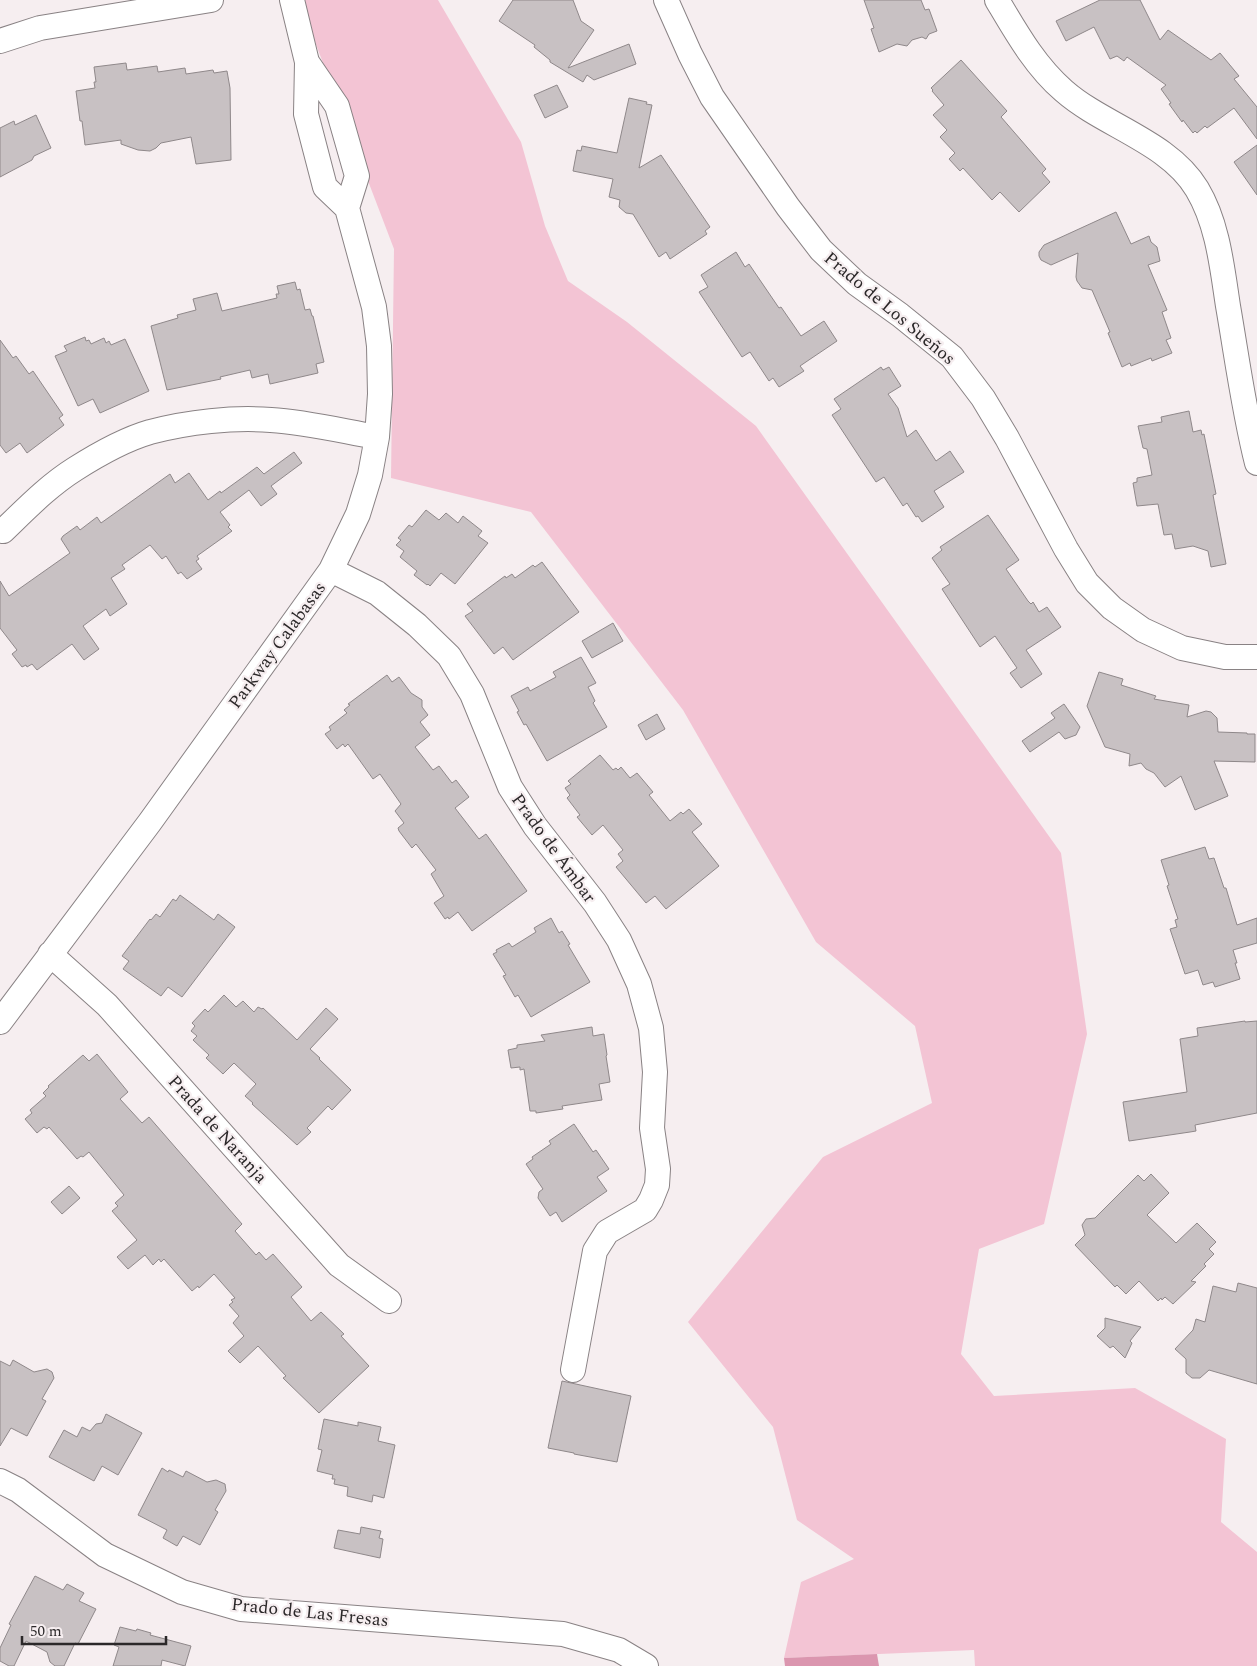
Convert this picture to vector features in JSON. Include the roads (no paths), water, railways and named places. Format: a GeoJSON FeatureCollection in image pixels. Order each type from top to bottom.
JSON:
{"type":"FeatureCollection","features":[{"type":"Feature","properties":{"kind":"street"},"geometry":{"type":"LineString","coordinates":[[0,41],[40,28],[211,0]]}},
{"type":"Feature","properties":{"kind":"street"},"geometry":{"type":"LineString","coordinates":[[292,0],[307,62],[306,114],[325,187],[347,208],[357,176],[337,106],[307,62]]}},
{"type":"Feature","properties":{"kind":"street","name":"Prado de Los Sueños"},"geometry":{"type":"LineString","coordinates":[[666,0],[712,97],[788,207],[821,250],[857,284],[900,315],[952,358],[983,398],[1007,438],[1066,549],[1087,583],[1112,608],[1143,630],[1182,648],[1225,657],[1257,657]]}},
{"type":"Feature","properties":{"kind":"street"},"geometry":{"type":"LineString","coordinates":[[997,0],[1039,65],[1064,92],[1144,141],[1174,163],[1197,189],[1211,220],[1222,268],[1257,463]]}},
{"type":"Feature","properties":{"kind":"street","name":"Parkway Calabasas"},"geometry":{"type":"LineString","coordinates":[[0,1022],[150,822],[331,570],[358,514],[370,475],[377,437],[380,394],[374,307],[347,208]]}},
{"type":"Feature","properties":{"kind":"street"},"geometry":{"type":"LineString","coordinates":[[3,531],[36,499],[74,470],[112,448],[150,432],[233,419],[272,420],[377,437]]}},
{"type":"Feature","properties":{"kind":"street","name":"Prado de Ámbar"},"geometry":{"type":"LineString","coordinates":[[331,570],[377,593],[417,625],[449,656],[472,694],[510,788],[535,826],[595,903],[619,940],[639,984],[651,1028],[655,1072],[652,1128],[658,1169],[658,1185],[652,1200],[645,1210],[608,1232],[595,1251],[573,1370]]}},
{"type":"Feature","properties":{"kind":"street","name":"Prada de Naranja"},"geometry":{"type":"LineString","coordinates":[[50,954],[107,1005],[339,1265],[389,1301]]}},
{"type":"Feature","properties":{"kind":"street","name":"Prado de Las Fresas"},"geometry":{"type":"LineString","coordinates":[[0,1481],[18,1490],[104,1555],[182,1592],[241,1609],[563,1634],[619,1650],[646,1666]]}}]}
